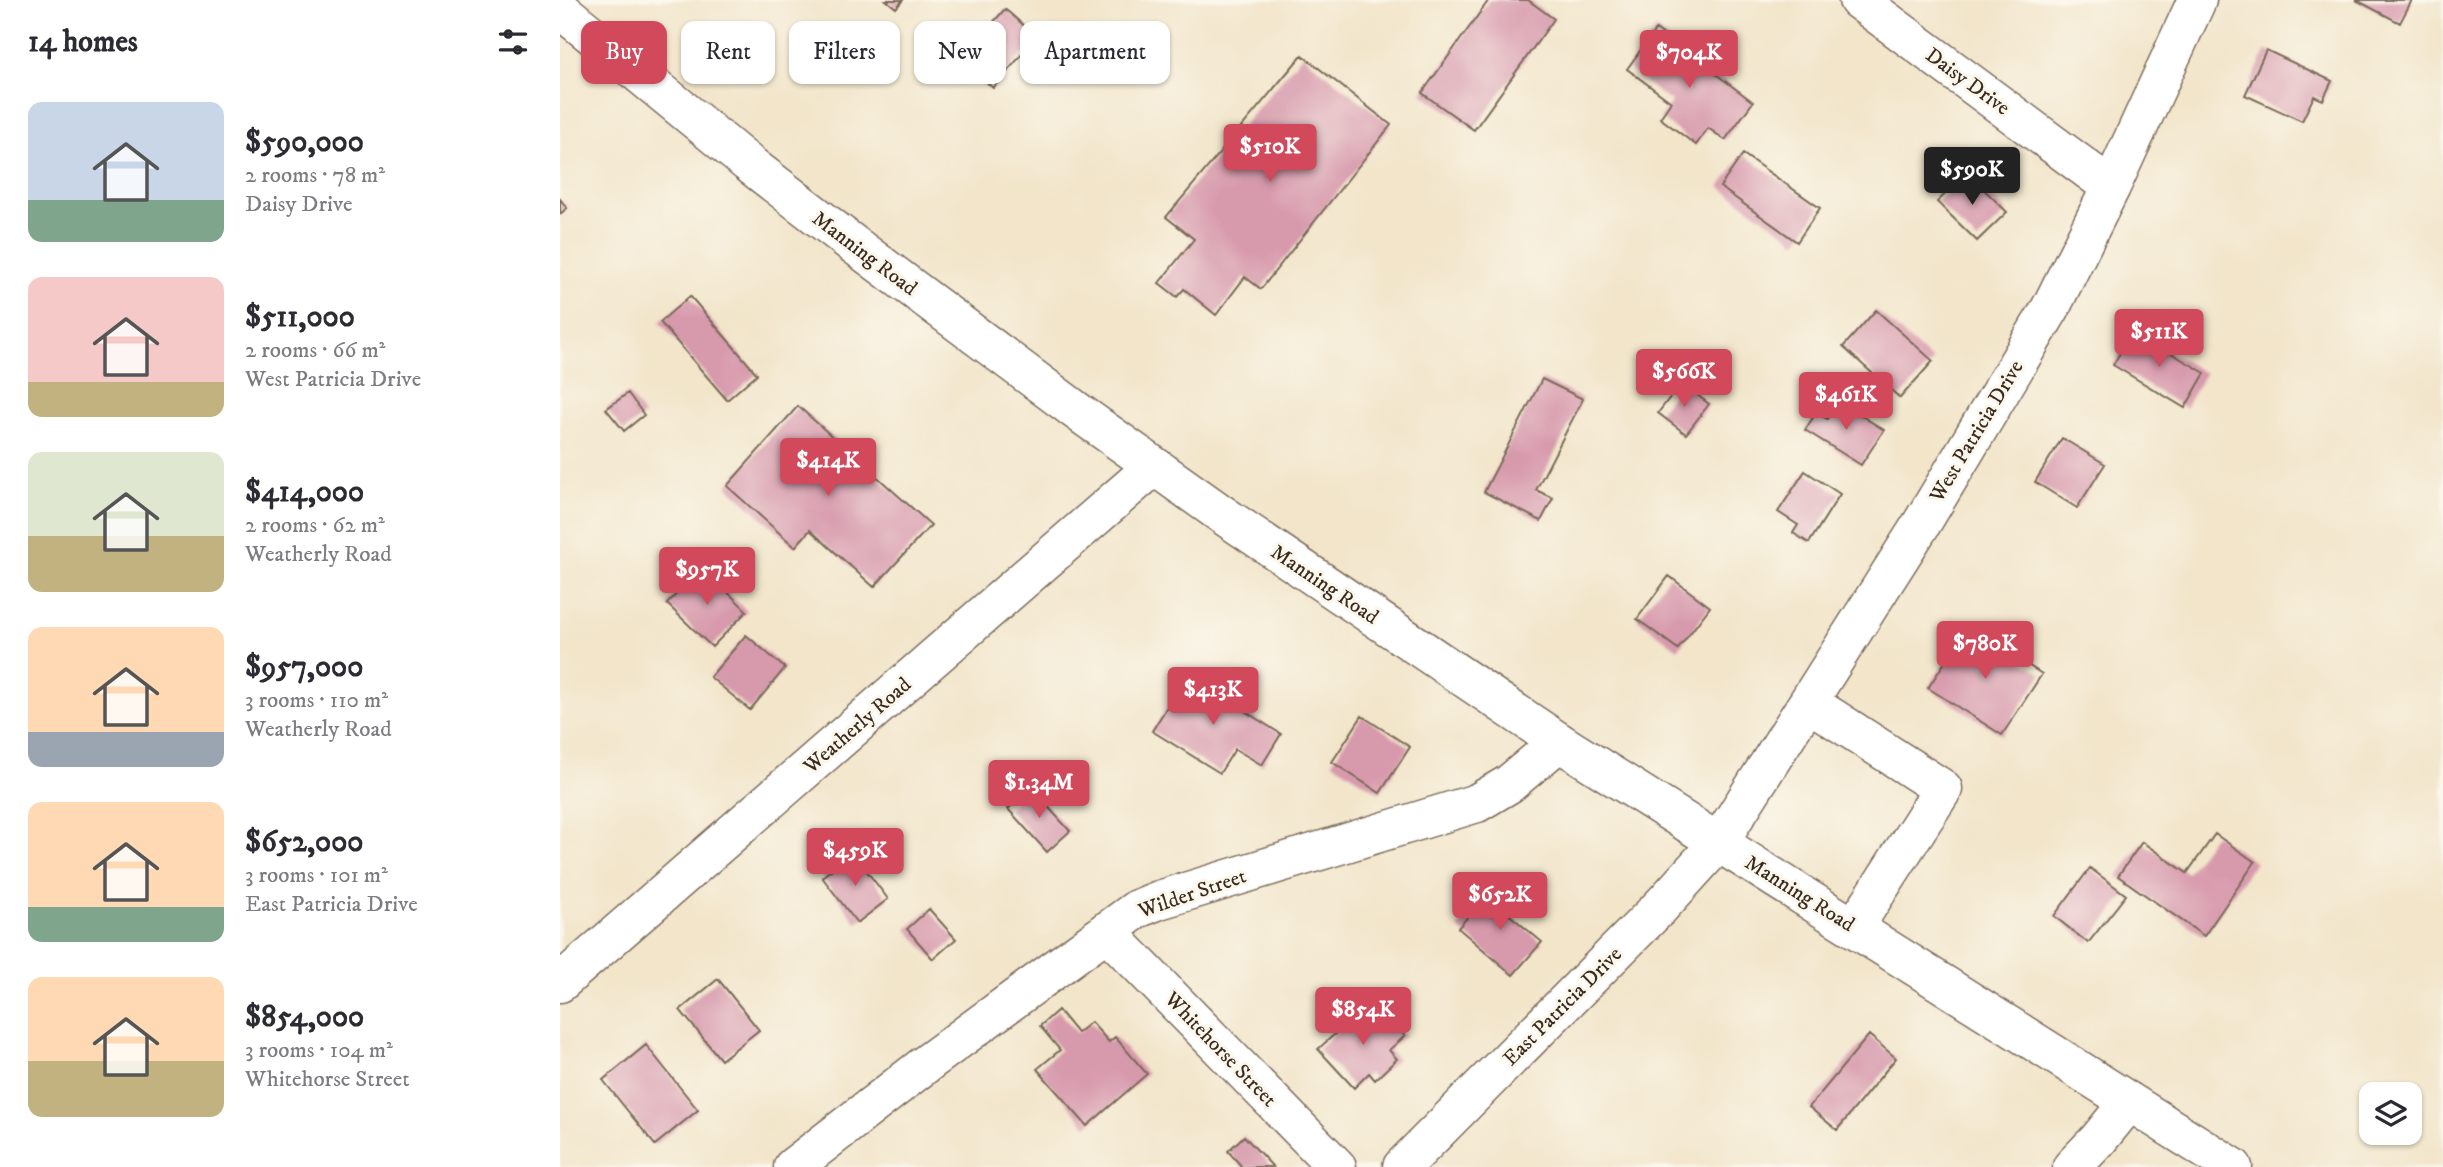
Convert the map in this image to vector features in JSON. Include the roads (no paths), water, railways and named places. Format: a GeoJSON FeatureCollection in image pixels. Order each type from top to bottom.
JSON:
{"type":"FeatureCollection","features":[{"type":"Feature","properties":{"kind":"street","name":"Daisy Drive"},"geometry":{"type":"LineString","coordinates":[[1858,0],[2111,187]]}},
{"type":"Feature","properties":{"kind":"street","name":"West Patricia Drive"},"geometry":{"type":"LineString","coordinates":[[1718,842],[1922,523],[2050,309],[2111,187],[2197,0]]}},
{"type":"Feature","properties":{"kind":"street","name":"Manning Road"},"geometry":{"type":"LineString","coordinates":[[560,9],[842,236],[1153,467],[1559,741],[2233,1167]]}},
{"type":"Feature","properties":{"kind":"street","name":"Weatherly Road"},"geometry":{"type":"LineString","coordinates":[[560,983],[1153,467]]}},
{"type":"Feature","properties":{"kind":"street"},"geometry":{"type":"LineString","coordinates":[[1808,702],[1943,789],[1855,926]]}},
{"type":"Feature","properties":{"kind":"street","name":"Wilder Street"},"geometry":{"type":"LineString","coordinates":[[793,1167],[926,1064],[1137,909],[1478,803],[1508,784],[1559,741]]}},
{"type":"Feature","properties":{"kind":"street","name":"East Patricia Drive"},"geometry":{"type":"LineString","coordinates":[[1402,1167],[1662,905],[1718,842]]}},
{"type":"Feature","properties":{"kind":"street","name":"Whitehorse Street"},"geometry":{"type":"LineString","coordinates":[[1106,931],[1337,1167]]}},
{"type":"Feature","properties":{"kind":"street"},"geometry":{"type":"LineString","coordinates":[[2072,1167],[2129,1102]]}}]}
